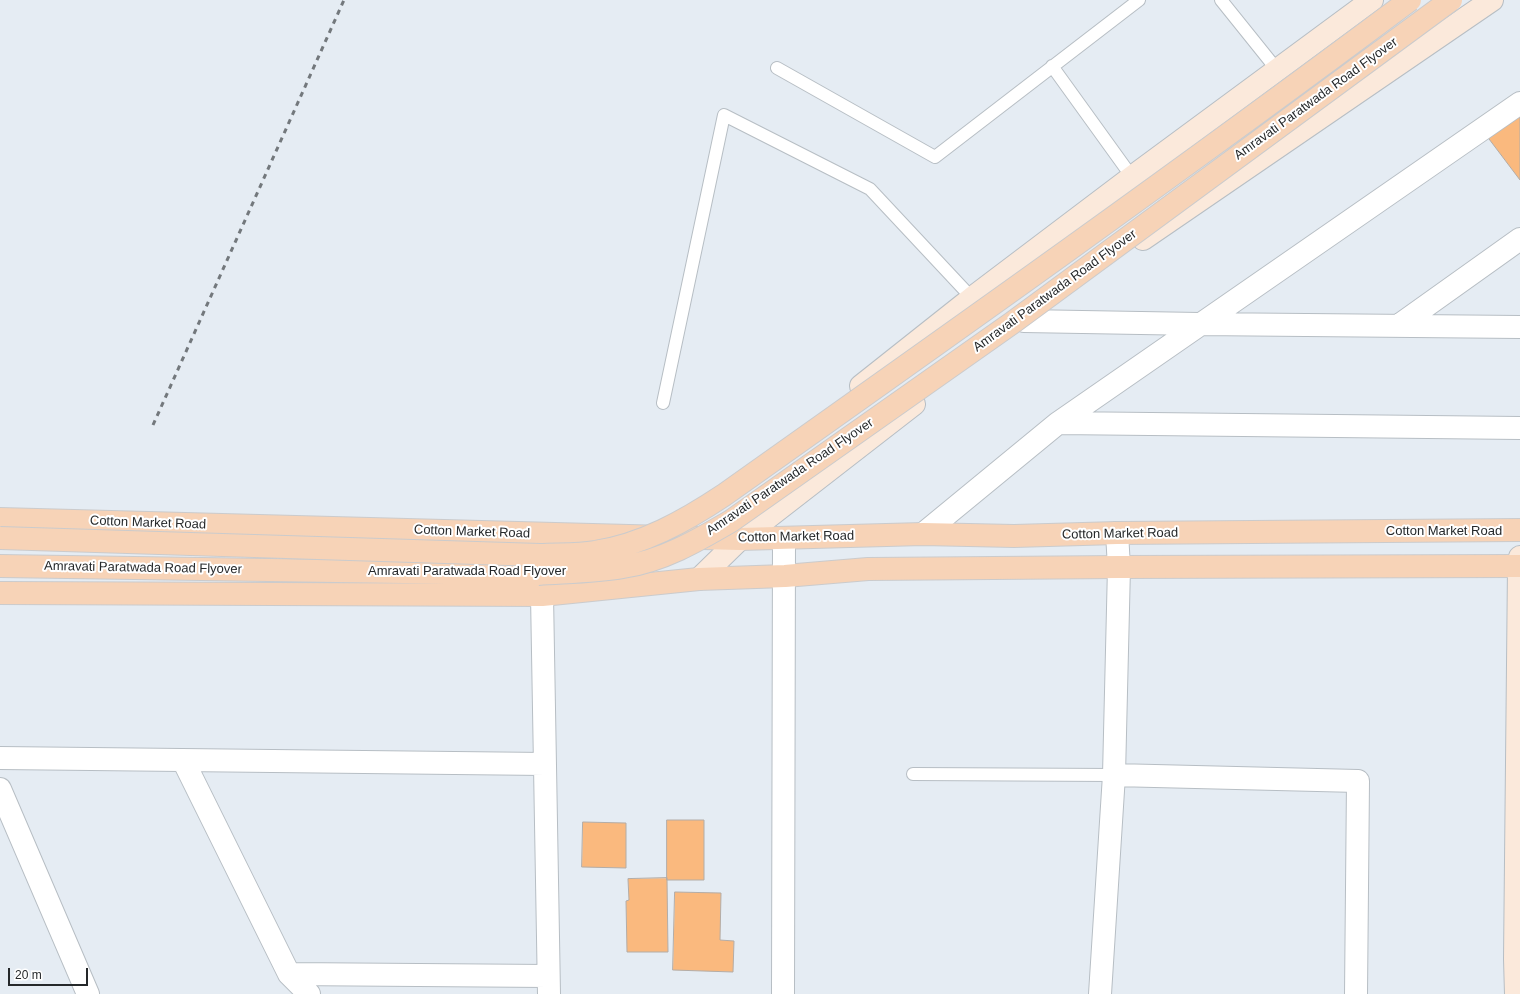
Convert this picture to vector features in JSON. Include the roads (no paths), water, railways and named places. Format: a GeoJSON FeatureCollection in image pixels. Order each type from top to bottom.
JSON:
{"type":"FeatureCollection","features":[{"type":"Feature","properties":{"kind":"main road","name":"Amravati Paratwada Road Flyover"},"geometry":{"type":"LineString","coordinates":[[0,538],[540,556],[595,552],[631,543],[668,528],[693,515],[730,490],[978,316],[1283,95],[1410,0]]}},
{"type":"Feature","properties":{"kind":"main road","name":"Amravati Paratwada Road Flyover"},"geometry":{"type":"LineString","coordinates":[[0,566],[538,574],[623,568],[685,547],[731,521],[1012,323],[1451,0]]}},
{"type":"Feature","properties":{"kind":"main road","name":"Cotton Market Road"},"geometry":{"type":"LineString","coordinates":[[0,519],[740,539],[784,539],[923,534],[1014,536],[1116,533],[1520,530]]}},
{"type":"Feature","properties":{"kind":"main road"},"geometry":{"type":"LineString","coordinates":[[0,593],[542,595],[699,579],[785,576],[868,569],[1520,563]]}},
{"type":"Feature","properties":{"kind":"street"},"geometry":{"type":"LineString","coordinates":[[633,586],[683,537],[781,449],[972,298],[1132,177],[1278,71],[1372,0]]}},
{"type":"Feature","properties":{"kind":"street"},"geometry":{"type":"LineString","coordinates":[[699,579],[740,539],[853,450],[1024,320],[1492,0]]}},
{"type":"Feature","properties":{"kind":"street"},"geometry":{"type":"LineString","coordinates":[[923,534],[1058,423],[1520,103]]}},
{"type":"Feature","properties":{"kind":"street"},"geometry":{"type":"LineString","coordinates":[[1398,326],[1520,239]]}},
{"type":"Feature","properties":{"kind":"street"},"geometry":{"type":"LineString","coordinates":[[1024,320],[1199,324],[1520,327]]}},
{"type":"Feature","properties":{"kind":"street"},"geometry":{"type":"LineString","coordinates":[[1058,423],[1520,428]]}},
{"type":"Feature","properties":{"kind":"street"},"geometry":{"type":"LineString","coordinates":[[1100,994],[1114,775],[1119,567],[1116,533]]}},
{"type":"Feature","properties":{"kind":"street"},"geometry":{"type":"LineString","coordinates":[[783,994],[784,539]]}},
{"type":"Feature","properties":{"kind":"street"},"geometry":{"type":"LineString","coordinates":[[1516,994],[1518,959],[1520,563]]}},
{"type":"Feature","properties":{"kind":"street"},"geometry":{"type":"LineString","coordinates":[[289,974],[549,985],[542,595]]}},
{"type":"Feature","properties":{"kind":"street"},"geometry":{"type":"LineString","coordinates":[[0,758],[545,764]]}},
{"type":"Feature","properties":{"kind":"street"},"geometry":{"type":"LineString","coordinates":[[183,760],[289,974],[309,994]]}},
{"type":"Feature","properties":{"kind":"street"},"geometry":{"type":"LineString","coordinates":[[1114,775],[1358,781],[1356,994]]}},
{"type":"Feature","properties":{"kind":"street"},"geometry":{"type":"LineString","coordinates":[[0,789],[88,994]]}},
{"type":"Feature","properties":{"kind":"lane"},"geometry":{"type":"LineString","coordinates":[[777,68],[935,157],[1139,0]]}},
{"type":"Feature","properties":{"kind":"lane"},"geometry":{"type":"LineString","coordinates":[[1221,0],[1278,71]]}},
{"type":"Feature","properties":{"kind":"lane"},"geometry":{"type":"LineString","coordinates":[[1052,66],[1132,177]]}},
{"type":"Feature","properties":{"kind":"lane"},"geometry":{"type":"LineString","coordinates":[[663,403],[724,115],[870,189],[972,298]]}},
{"type":"Feature","properties":{"kind":"lane"},"geometry":{"type":"LineString","coordinates":[[913,774],[1114,775]]}},
{"type":"Feature","properties":{"kind":"railway"},"geometry":{"type":"LineString","coordinates":[[153,425],[344,0]]}}]}
